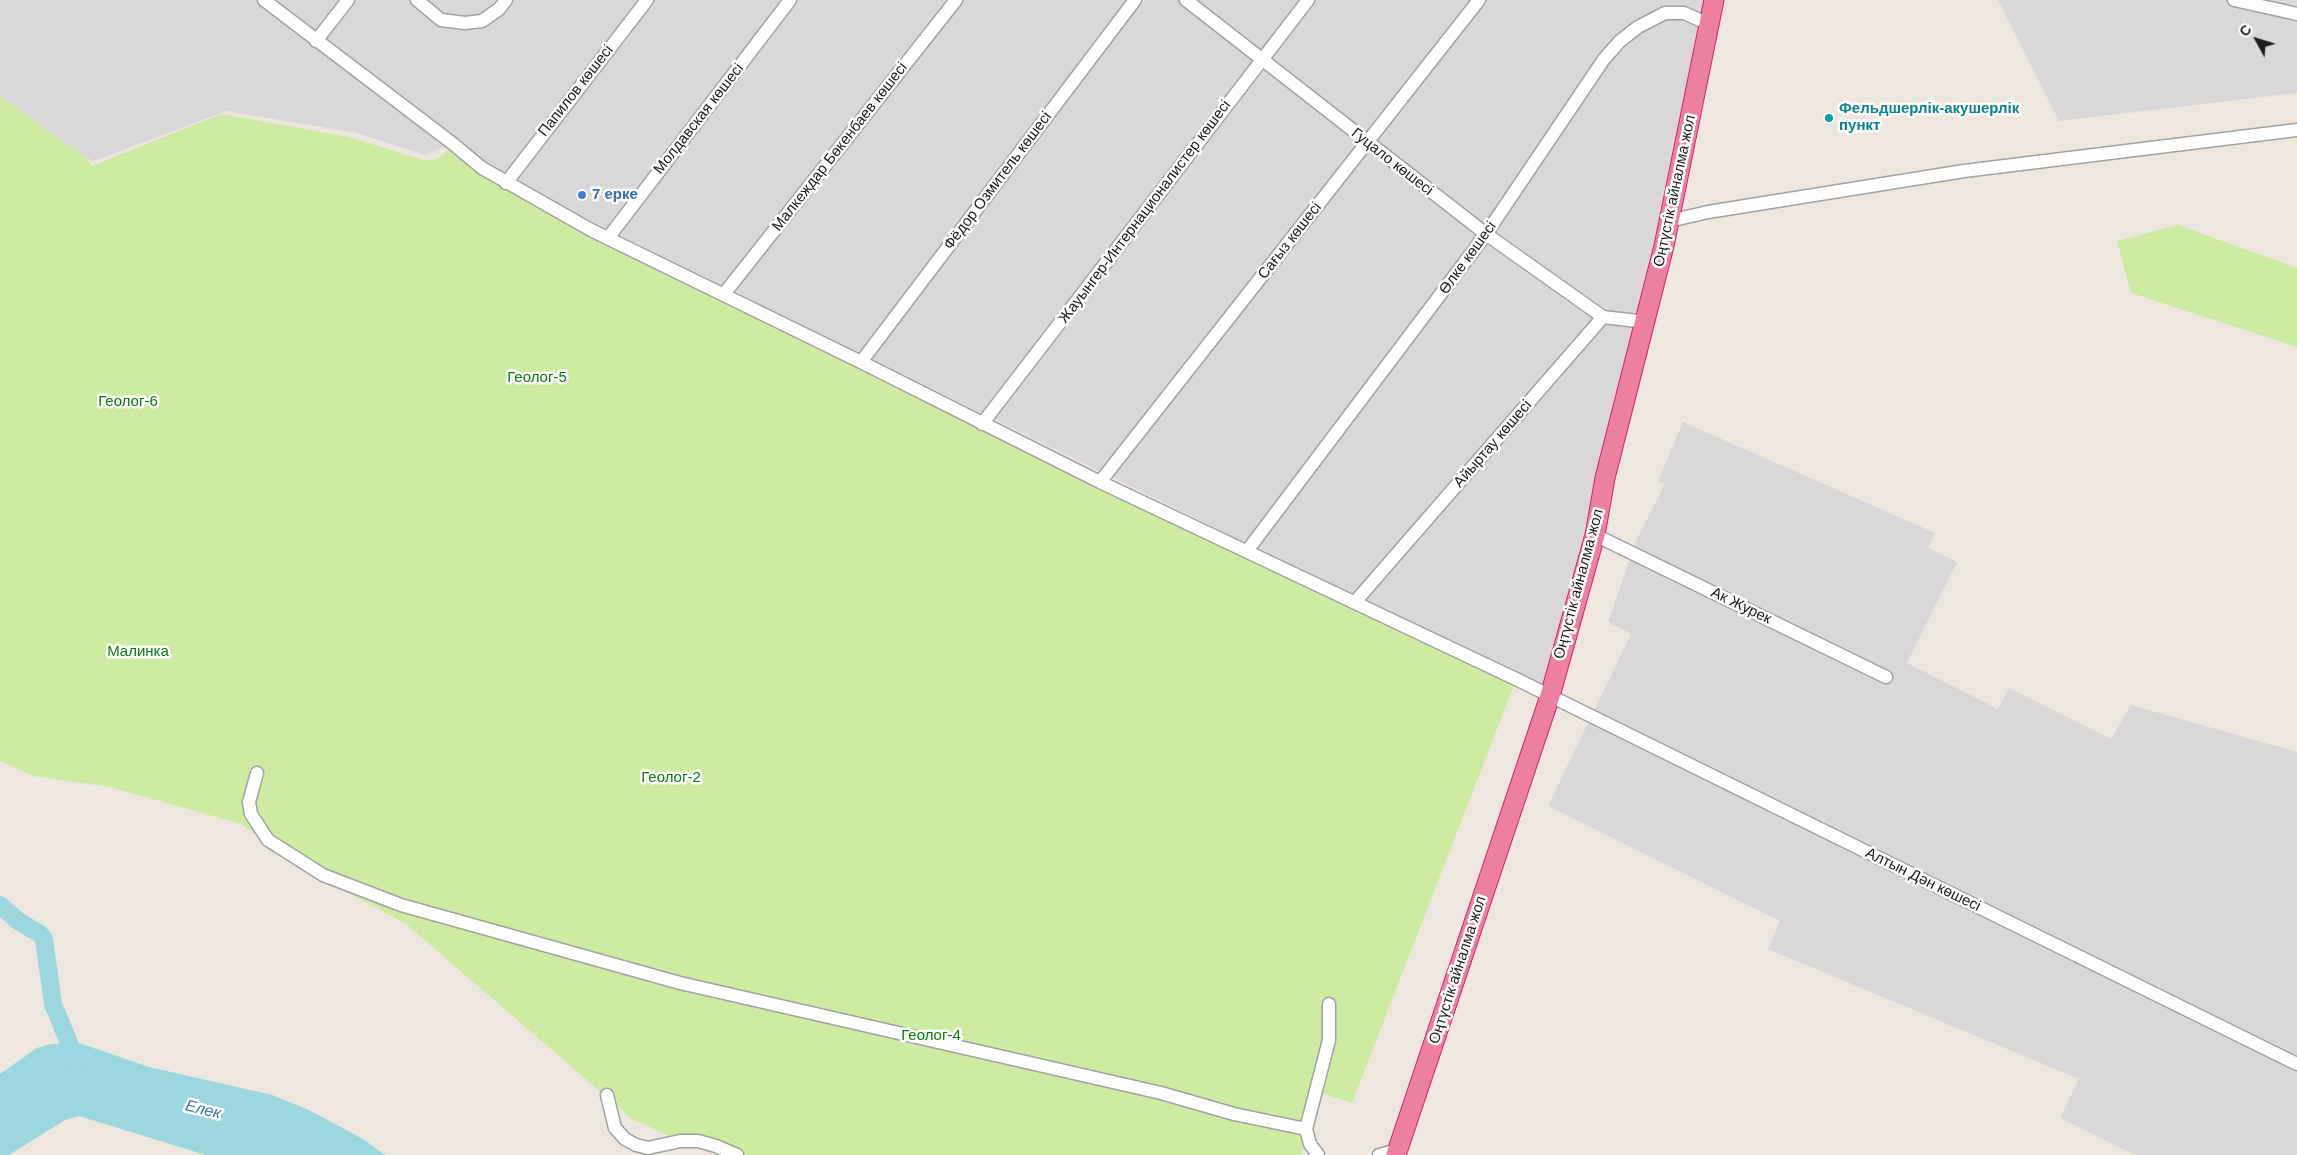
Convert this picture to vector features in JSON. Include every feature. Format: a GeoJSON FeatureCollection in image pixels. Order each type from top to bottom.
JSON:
{"type":"FeatureCollection","features":[{"type":"Feature","properties":{"kind":"highway","name":"Оңтүстік айналма жол"},"geometry":{"type":"LineString","coordinates":[[1397,1152],[1550,696],[1595,535],[1605,478],[1646,322],[1669,221],[1711,25],[1714,0]]}},
{"type":"Feature","properties":{"kind":"street","name":"Алтын Дән көшесі"},"geometry":{"type":"LineString","coordinates":[[264,0],[316,42],[452,143],[482,168],[608,238],[1100,482],[1550,696],[2297,1064]]}},
{"type":"Feature","properties":{"kind":"street"},"geometry":{"type":"LineString","coordinates":[[316,42],[348,0]]}},
{"type":"Feature","properties":{"kind":"street"},"geometry":{"type":"LineString","coordinates":[[417,0],[440,20],[465,23],[482,21],[499,9],[506,0]]}},
{"type":"Feature","properties":{"kind":"street","name":"Папилов көшесі"},"geometry":{"type":"LineString","coordinates":[[506,183],[647,0]]}},
{"type":"Feature","properties":{"kind":"street","name":"Молдавская көшесі"},"geometry":{"type":"LineString","coordinates":[[608,238],[790,0]]}},
{"type":"Feature","properties":{"kind":"street","name":"Малкеждар Бөкенбаев көшесі"},"geometry":{"type":"LineString","coordinates":[[724,294],[956,0]]}},
{"type":"Feature","properties":{"kind":"street","name":"Фёдор Озмитель көшесі"},"geometry":{"type":"LineString","coordinates":[[861,362],[1136,0]]}},
{"type":"Feature","properties":{"kind":"street","name":"Гуцало көшесі"},"geometry":{"type":"LineString","coordinates":[[1186,0],[1263,58],[1367,143],[1486,234],[1603,318]]}},
{"type":"Feature","properties":{"kind":"street","name":"Жауынгер-Интернационалистер көшесі"},"geometry":{"type":"LineString","coordinates":[[982,424],[1308,0]]}},
{"type":"Feature","properties":{"kind":"street","name":"Сағыз көшесі"},"geometry":{"type":"LineString","coordinates":[[1100,482],[1479,0]]}},
{"type":"Feature","properties":{"kind":"street"},"geometry":{"type":"LineString","coordinates":[[2234,0],[2297,14]]}},
{"type":"Feature","properties":{"kind":"street","name":"Өлке көшесі"},"geometry":{"type":"LineString","coordinates":[[1247,551],[1486,234],[1604,59],[1620,41],[1646,23],[1665,13],[1684,14],[1711,25]]}},
{"type":"Feature","properties":{"kind":"street"},"geometry":{"type":"LineString","coordinates":[[1669,221],[1708,212],[1964,171],[2297,130]]}},
{"type":"Feature","properties":{"kind":"street"},"geometry":{"type":"LineString","coordinates":[[1603,318],[1646,322]]}},
{"type":"Feature","properties":{"kind":"street","name":"Айыртау көшесі"},"geometry":{"type":"LineString","coordinates":[[1355,602],[1603,318]]}},
{"type":"Feature","properties":{"kind":"street","name":"Ак Журек"},"geometry":{"type":"LineString","coordinates":[[1595,535],[1886,677]]}},
{"type":"Feature","properties":{"kind":"street"},"geometry":{"type":"LineString","coordinates":[[257,773],[249,802],[251,814],[268,840],[323,875],[392,902],[680,984],[1161,1093],[1234,1114],[1306,1129]]}},
{"type":"Feature","properties":{"kind":"street"},"geometry":{"type":"LineString","coordinates":[[1318,1155],[1310,1144],[1306,1129],[1329,1040],[1329,1004]]}},
{"type":"Feature","properties":{"kind":"street"},"geometry":{"type":"LineString","coordinates":[[607,1095],[615,1128],[625,1139],[636,1145],[648,1148],[667,1146],[680,1142],[698,1141],[737,1155]]}},
{"type":"Feature","properties":{"kind":"street"},"geometry":{"type":"LineString","coordinates":[[1379,1155],[1397,1152]]}},
{"type":"Feature","properties":{"kind":"shaded area"},"geometry":{"type":"Polygon","coordinates":[[[0,0],[1705,0],[1633,352],[1545,686],[1537,684],[1203,522],[509,181],[451,138],[444,147],[425,155],[357,133],[226,111],[94,161],[86,158],[0,96],[0,0]]]}},
{"type":"Feature","properties":{"kind":"shaded area"},"geometry":{"type":"Polygon","coordinates":[[[1998,0],[2297,0],[2297,93],[2059,121],[1998,0]]]}},
{"type":"Feature","properties":{"kind":"shaded area"},"geometry":{"type":"Polygon","coordinates":[[[1683,422],[1935,533],[1928,548],[1957,562],[1907,663],[1998,709],[2009,688],[2111,739],[2131,705],[2297,752],[2297,1155],[2135,1155],[2060,1118],[2079,1079],[1768,949],[1780,921],[1548,806],[1631,634],[1608,622],[1637,539],[1665,484],[1658,481],[1683,422]]]}},
{"type":"Feature","properties":{"kind":"green space"},"geometry":{"type":"Polygon","coordinates":[[[0,96],[86,158],[92,166],[221,114],[349,137],[423,160],[435,160],[450,149],[495,181],[1516,680],[1352,1103],[1319,1092],[1301,1155],[718,1155],[698,1149],[632,1119],[406,924],[315,875],[241,824],[110,787],[33,776],[0,761],[0,96]]]}},
{"type":"Feature","properties":{"kind":"green space"},"geometry":{"type":"Polygon","coordinates":[[[2178,225],[2297,268],[2297,347],[2131,293],[2117,241],[2178,225]]]}},
{"type":"Feature","properties":{"kind":"water"},"geometry":{"type":"Polygon","coordinates":[[[79,1043],[149,1067],[272,1095],[309,1110],[363,1139],[385,1155],[206,1155],[79,1116],[65,1120],[9,1155],[0,1155],[0,1074],[37,1048],[52,1044],[79,1043]]]}},
{"type":"Feature","properties":{"kind":"waterway","name":"Елек"},"geometry":{"type":"LineString","coordinates":[[0,905],[18,921],[40,934],[44,939],[53,1004],[69,1043],[75,1065]]}},
{"type":"Feature","properties":{"kind":"place","name":"Фельдшерлік-акушерлік пункт"},"geometry":{"type":"Point","coordinates":[1829,118]}},
{"type":"Feature","properties":{"kind":"place","name":"7 ерке"},"geometry":{"type":"Point","coordinates":[582,195]}},
{"type":"Feature","properties":{"kind":"park label","name":"Геолог-5"},"geometry":{"type":"Point","coordinates":[537,378]}},
{"type":"Feature","properties":{"kind":"park label","name":"Геолог-6"},"geometry":{"type":"Point","coordinates":[128,402]}},
{"type":"Feature","properties":{"kind":"park label","name":"Малинка"},"geometry":{"type":"Point","coordinates":[138,652]}},
{"type":"Feature","properties":{"kind":"park label","name":"Геолог-2"},"geometry":{"type":"Point","coordinates":[671,778]}},
{"type":"Feature","properties":{"kind":"park label","name":"Геолог-4"},"geometry":{"type":"Point","coordinates":[931,1036]}}]}
